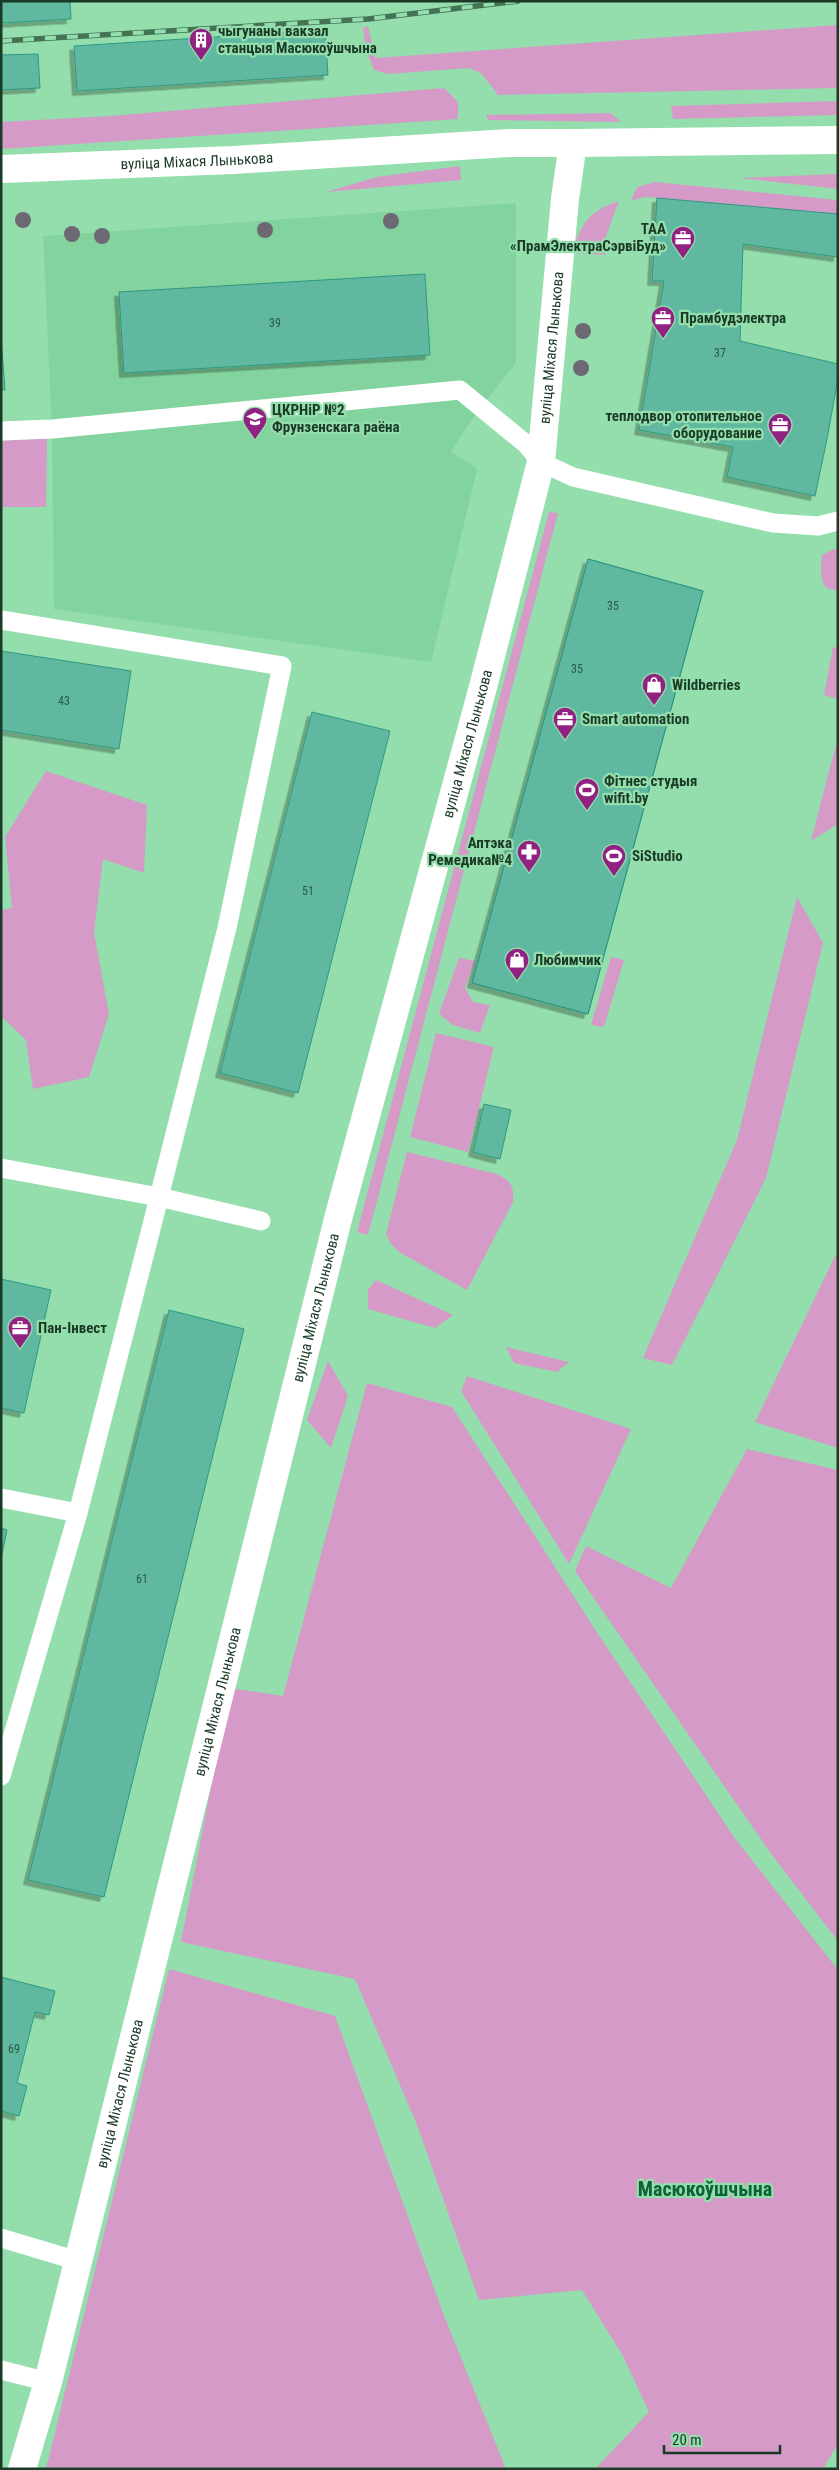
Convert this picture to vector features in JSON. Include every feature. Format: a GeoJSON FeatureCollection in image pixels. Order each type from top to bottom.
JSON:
{"type":"FeatureCollection","features":[{"type":"Feature","properties":{"kind":"street","name":"вуліца Міхася Лынькова"},"geometry":{"type":"LineString","coordinates":[[1,169],[253,159],[510,143],[838,140]]}},
{"type":"Feature","properties":{"kind":"street","name":"вуліца Міхася Лынькова"},"geometry":{"type":"LineString","coordinates":[[22,2469],[48,2382],[339,1215],[483,686],[541,462],[565,199],[573,143]]}},
{"type":"Feature","properties":{"kind":"lane"},"geometry":{"type":"LineString","coordinates":[[1,431],[52,429],[460,390],[526,444],[541,462],[573,477],[773,523],[818,526],[838,521]]}},
{"type":"Feature","properties":{"kind":"lane"},"geometry":{"type":"LineString","coordinates":[[1,620],[282,666],[227,928],[159,1197],[78,1514],[1,1776]]}},
{"type":"Feature","properties":{"kind":"lane"},"geometry":{"type":"LineString","coordinates":[[1,1168],[159,1197],[261,1221]]}},
{"type":"Feature","properties":{"kind":"lane"},"geometry":{"type":"LineString","coordinates":[[1,1498],[78,1514]]}},
{"type":"Feature","properties":{"kind":"lane"},"geometry":{"type":"LineString","coordinates":[[1,2238],[78,2261]]}},
{"type":"Feature","properties":{"kind":"lane"},"geometry":{"type":"LineString","coordinates":[[1,2370],[48,2382]]}},
{"type":"Feature","properties":{"kind":"shaded area"},"geometry":{"type":"Polygon","coordinates":[[[838,25],[838,88],[498,95],[482,74],[469,68],[388,74],[374,70],[366,49],[363,28],[368,26],[375,58],[838,25]]]}},
{"type":"Feature","properties":{"kind":"shaded area"},"geometry":{"type":"Polygon","coordinates":[[[444,88],[458,102],[458,119],[1,149],[1,122],[110,116],[444,88]]]}},
{"type":"Feature","properties":{"kind":"shaded area"},"geometry":{"type":"Polygon","coordinates":[[[838,101],[838,115],[673,119],[671,106],[838,101]]]}},
{"type":"Feature","properties":{"kind":"shaded area"},"geometry":{"type":"Polygon","coordinates":[[[610,113],[621,122],[488,120],[486,115],[610,113]]]}},
{"type":"Feature","properties":{"kind":"shaded area"},"geometry":{"type":"Polygon","coordinates":[[[460,166],[461,180],[326,192],[377,177],[460,166]]]}},
{"type":"Feature","properties":{"kind":"shaded area"},"geometry":{"type":"Polygon","coordinates":[[[838,174],[838,189],[739,178],[838,174]]]}},
{"type":"Feature","properties":{"kind":"shaded area"},"geometry":{"type":"Polygon","coordinates":[[[655,182],[838,200],[838,214],[645,197],[631,201],[637,187],[655,182]]]}},
{"type":"Feature","properties":{"kind":"shaded area"},"geometry":{"type":"Polygon","coordinates":[[[619,201],[606,236],[605,255],[572,253],[583,226],[593,214],[619,201]]]}},
{"type":"Feature","properties":{"kind":"shaded area","name":"ЦКРНіР №2 Фрунзенскага раёна"},"geometry":{"type":"Polygon","coordinates":[[[516,203],[516,363],[480,408],[451,451],[477,469],[431,662],[54,609],[52,429],[43,236],[516,203]]]}},
{"type":"Feature","properties":{"kind":"shaded area"},"geometry":{"type":"Polygon","coordinates":[[[47,438],[46,507],[1,507],[1,441],[47,438]]]}},
{"type":"Feature","properties":{"kind":"shaded area"},"geometry":{"type":"Polygon","coordinates":[[[549,512],[558,513],[368,1235],[357,1232],[549,512]]]}},
{"type":"Feature","properties":{"kind":"shaded area"},"geometry":{"type":"Polygon","coordinates":[[[834,549],[838,550],[838,591],[826,588],[821,572],[822,555],[834,549]]]}},
{"type":"Feature","properties":{"kind":"shaded area"},"geometry":{"type":"Polygon","coordinates":[[[833,647],[838,648],[838,699],[824,695],[833,647]]]}},
{"type":"Feature","properties":{"kind":"shaded area"},"geometry":{"type":"Polygon","coordinates":[[[838,737],[838,824],[811,841],[838,737]]]}},
{"type":"Feature","properties":{"kind":"shaded area"},"geometry":{"type":"Polygon","coordinates":[[[46,771],[147,805],[144,873],[103,859],[94,933],[109,1014],[89,1077],[33,1089],[26,1040],[1,1016],[1,910],[12,908],[5,837],[46,771]]]}},
{"type":"Feature","properties":{"kind":"shaded area"},"geometry":{"type":"Polygon","coordinates":[[[797,897],[823,943],[766,1178],[672,1365],[643,1358],[737,1140],[797,897]]]}},
{"type":"Feature","properties":{"kind":"shaded area"},"geometry":{"type":"Polygon","coordinates":[[[611,957],[624,960],[604,1027],[591,1025],[611,957]]]}},
{"type":"Feature","properties":{"kind":"shaded area"},"geometry":{"type":"Polygon","coordinates":[[[459,958],[475,961],[465,988],[473,1002],[490,1005],[480,1033],[453,1025],[439,1014],[459,958]]]}},
{"type":"Feature","properties":{"kind":"shaded area"},"geometry":{"type":"Polygon","coordinates":[[[436,1033],[494,1047],[468,1152],[410,1137],[436,1033]]]}},
{"type":"Feature","properties":{"kind":"shaded area"},"geometry":{"type":"Polygon","coordinates":[[[407,1152],[497,1174],[511,1185],[513,1202],[467,1290],[399,1252],[391,1244],[386,1234],[407,1152]]]}},
{"type":"Feature","properties":{"kind":"shaded area"},"geometry":{"type":"Polygon","coordinates":[[[838,1250],[838,1448],[755,1422],[838,1250]]]}},
{"type":"Feature","properties":{"kind":"shaded area"},"geometry":{"type":"Polygon","coordinates":[[[376,1280],[453,1315],[435,1328],[368,1309],[368,1290],[376,1280]]]}},
{"type":"Feature","properties":{"kind":"shaded area"},"geometry":{"type":"Polygon","coordinates":[[[506,1347],[569,1362],[557,1372],[514,1363],[506,1347]]]}},
{"type":"Feature","properties":{"kind":"shaded area"},"geometry":{"type":"Polygon","coordinates":[[[328,1361],[348,1396],[331,1448],[307,1420],[328,1361]]]}},
{"type":"Feature","properties":{"kind":"shaded area"},"geometry":{"type":"Polygon","coordinates":[[[467,1376],[631,1429],[569,1564],[461,1391],[467,1376]]]}},
{"type":"Feature","properties":{"kind":"shaded area"},"geometry":{"type":"Polygon","coordinates":[[[367,1383],[452,1407],[598,1634],[734,1837],[838,1970],[838,2444],[823,2469],[595,2469],[649,2412],[623,2356],[582,2290],[479,2300],[417,2125],[355,1979],[181,1942],[230,1688],[283,1696],[367,1383]]]}},
{"type":"Feature","properties":{"kind":"shaded area"},"geometry":{"type":"Polygon","coordinates":[[[747,1449],[838,1470],[838,1941],[772,1855],[575,1571],[586,1546],[671,1588],[747,1449]]]}},
{"type":"Feature","properties":{"kind":"shaded area"},"geometry":{"type":"Polygon","coordinates":[[[169,1969],[335,2016],[443,2313],[506,2469],[46,2469],[169,1969]]]}},
{"type":"Feature","properties":{"kind":"building"},"geometry":{"type":"Polygon","coordinates":[[[1,1],[70,1],[71,19],[1,23],[1,1]]]}},
{"type":"Feature","properties":{"kind":"building","name":"чыгунаны вакзал станцыя Масюкоўшчына"},"geometry":{"type":"Polygon","coordinates":[[[325,30],[328,75],[77,91],[74,46],[325,30]]]}},
{"type":"Feature","properties":{"kind":"building"},"geometry":{"type":"Polygon","coordinates":[[[38,54],[40,88],[1,90],[1,55],[38,54]]]}},
{"type":"Feature","properties":{"kind":"building"},"geometry":{"type":"Polygon","coordinates":[[[657,198],[838,214],[838,257],[743,244],[740,341],[838,364],[838,378],[815,496],[727,477],[733,447],[639,430],[664,281],[652,281],[657,198]]]}},
{"type":"Feature","properties":{"kind":"building"},"geometry":{"type":"Polygon","coordinates":[[[425,274],[430,355],[124,373],[119,292],[425,274]]]}},
{"type":"Feature","properties":{"kind":"building"},"geometry":{"type":"Polygon","coordinates":[[[1,338],[5,390],[1,390],[1,338]]]}},
{"type":"Feature","properties":{"kind":"building"},"geometry":{"type":"Polygon","coordinates":[[[588,559],[703,591],[588,1014],[472,983],[588,559]]]}},
{"type":"Feature","properties":{"kind":"building"},"geometry":{"type":"Polygon","coordinates":[[[588,559],[703,591],[588,1014],[472,983],[588,559]]]}},
{"type":"Feature","properties":{"kind":"building"},"geometry":{"type":"Polygon","coordinates":[[[1,651],[131,671],[119,749],[1,730],[1,651]]]}},
{"type":"Feature","properties":{"kind":"building"},"geometry":{"type":"Polygon","coordinates":[[[312,712],[390,731],[298,1093],[220,1073],[312,712]]]}},
{"type":"Feature","properties":{"kind":"building"},"geometry":{"type":"Polygon","coordinates":[[[484,1104],[511,1110],[500,1159],[473,1152],[484,1104]]]}},
{"type":"Feature","properties":{"kind":"building","name":"Пан-Інвест"},"geometry":{"type":"Polygon","coordinates":[[[1,1279],[51,1290],[24,1413],[1,1408],[1,1279]]]}},
{"type":"Feature","properties":{"kind":"building"},"geometry":{"type":"Polygon","coordinates":[[[169,1310],[244,1329],[104,1897],[28,1880],[169,1310]]]}},
{"type":"Feature","properties":{"kind":"building"},"geometry":{"type":"Polygon","coordinates":[[[1,1528],[7,1530],[1,1559],[1,1528]]]}},
{"type":"Feature","properties":{"kind":"building"},"geometry":{"type":"Polygon","coordinates":[[[1,1977],[55,1991],[49,2015],[35,2012],[17,2083],[27,2086],[19,2116],[1,2111],[1,1977]]]}},
{"type":"Feature","properties":{"kind":"railway"},"geometry":{"type":"LineString","coordinates":[[1,41],[368,19],[518,1]]}},
{"type":"Feature","properties":{"kind":"place","name":"чыгунаны вакзал станцыя Масюкоўшчына"},"geometry":{"type":"Point","coordinates":[201,61]}},
{"type":"Feature","properties":{"kind":"place","name":"ТАА «ПрамЭлектраСэрвіБуд»"},"geometry":{"type":"Point","coordinates":[683,259]}},
{"type":"Feature","properties":{"kind":"place","name":"Прамбудэлектра"},"geometry":{"type":"Point","coordinates":[663,339]}},
{"type":"Feature","properties":{"kind":"place","name":"ЦКРНіР №2 Фрунзенскага раёна"},"geometry":{"type":"Point","coordinates":[255,440]}},
{"type":"Feature","properties":{"kind":"place","name":"теплодвор отопительное оборудование"},"geometry":{"type":"Point","coordinates":[780,446]}},
{"type":"Feature","properties":{"kind":"place","name":"Wildberries"},"geometry":{"type":"Point","coordinates":[654,706]}},
{"type":"Feature","properties":{"kind":"place","name":"Smart automation"},"geometry":{"type":"Point","coordinates":[565,740]}},
{"type":"Feature","properties":{"kind":"place","name":"Фітнес студыя wifit.by"},"geometry":{"type":"Point","coordinates":[587,811]}},
{"type":"Feature","properties":{"kind":"place","name":"Аптэка Ремедика№4"},"geometry":{"type":"Point","coordinates":[529,873]}},
{"type":"Feature","properties":{"kind":"place","name":"SiStudio"},"geometry":{"type":"Point","coordinates":[614,877]}},
{"type":"Feature","properties":{"kind":"place","name":"Любимчик"},"geometry":{"type":"Point","coordinates":[517,981]}},
{"type":"Feature","properties":{"kind":"place","name":"Пан-Інвест"},"geometry":{"type":"Point","coordinates":[20,1349]}},
{"type":"Feature","properties":{"kind":"district","name":"Масюкоўшчына"},"geometry":{"type":"Point","coordinates":[705,2189]}}]}
